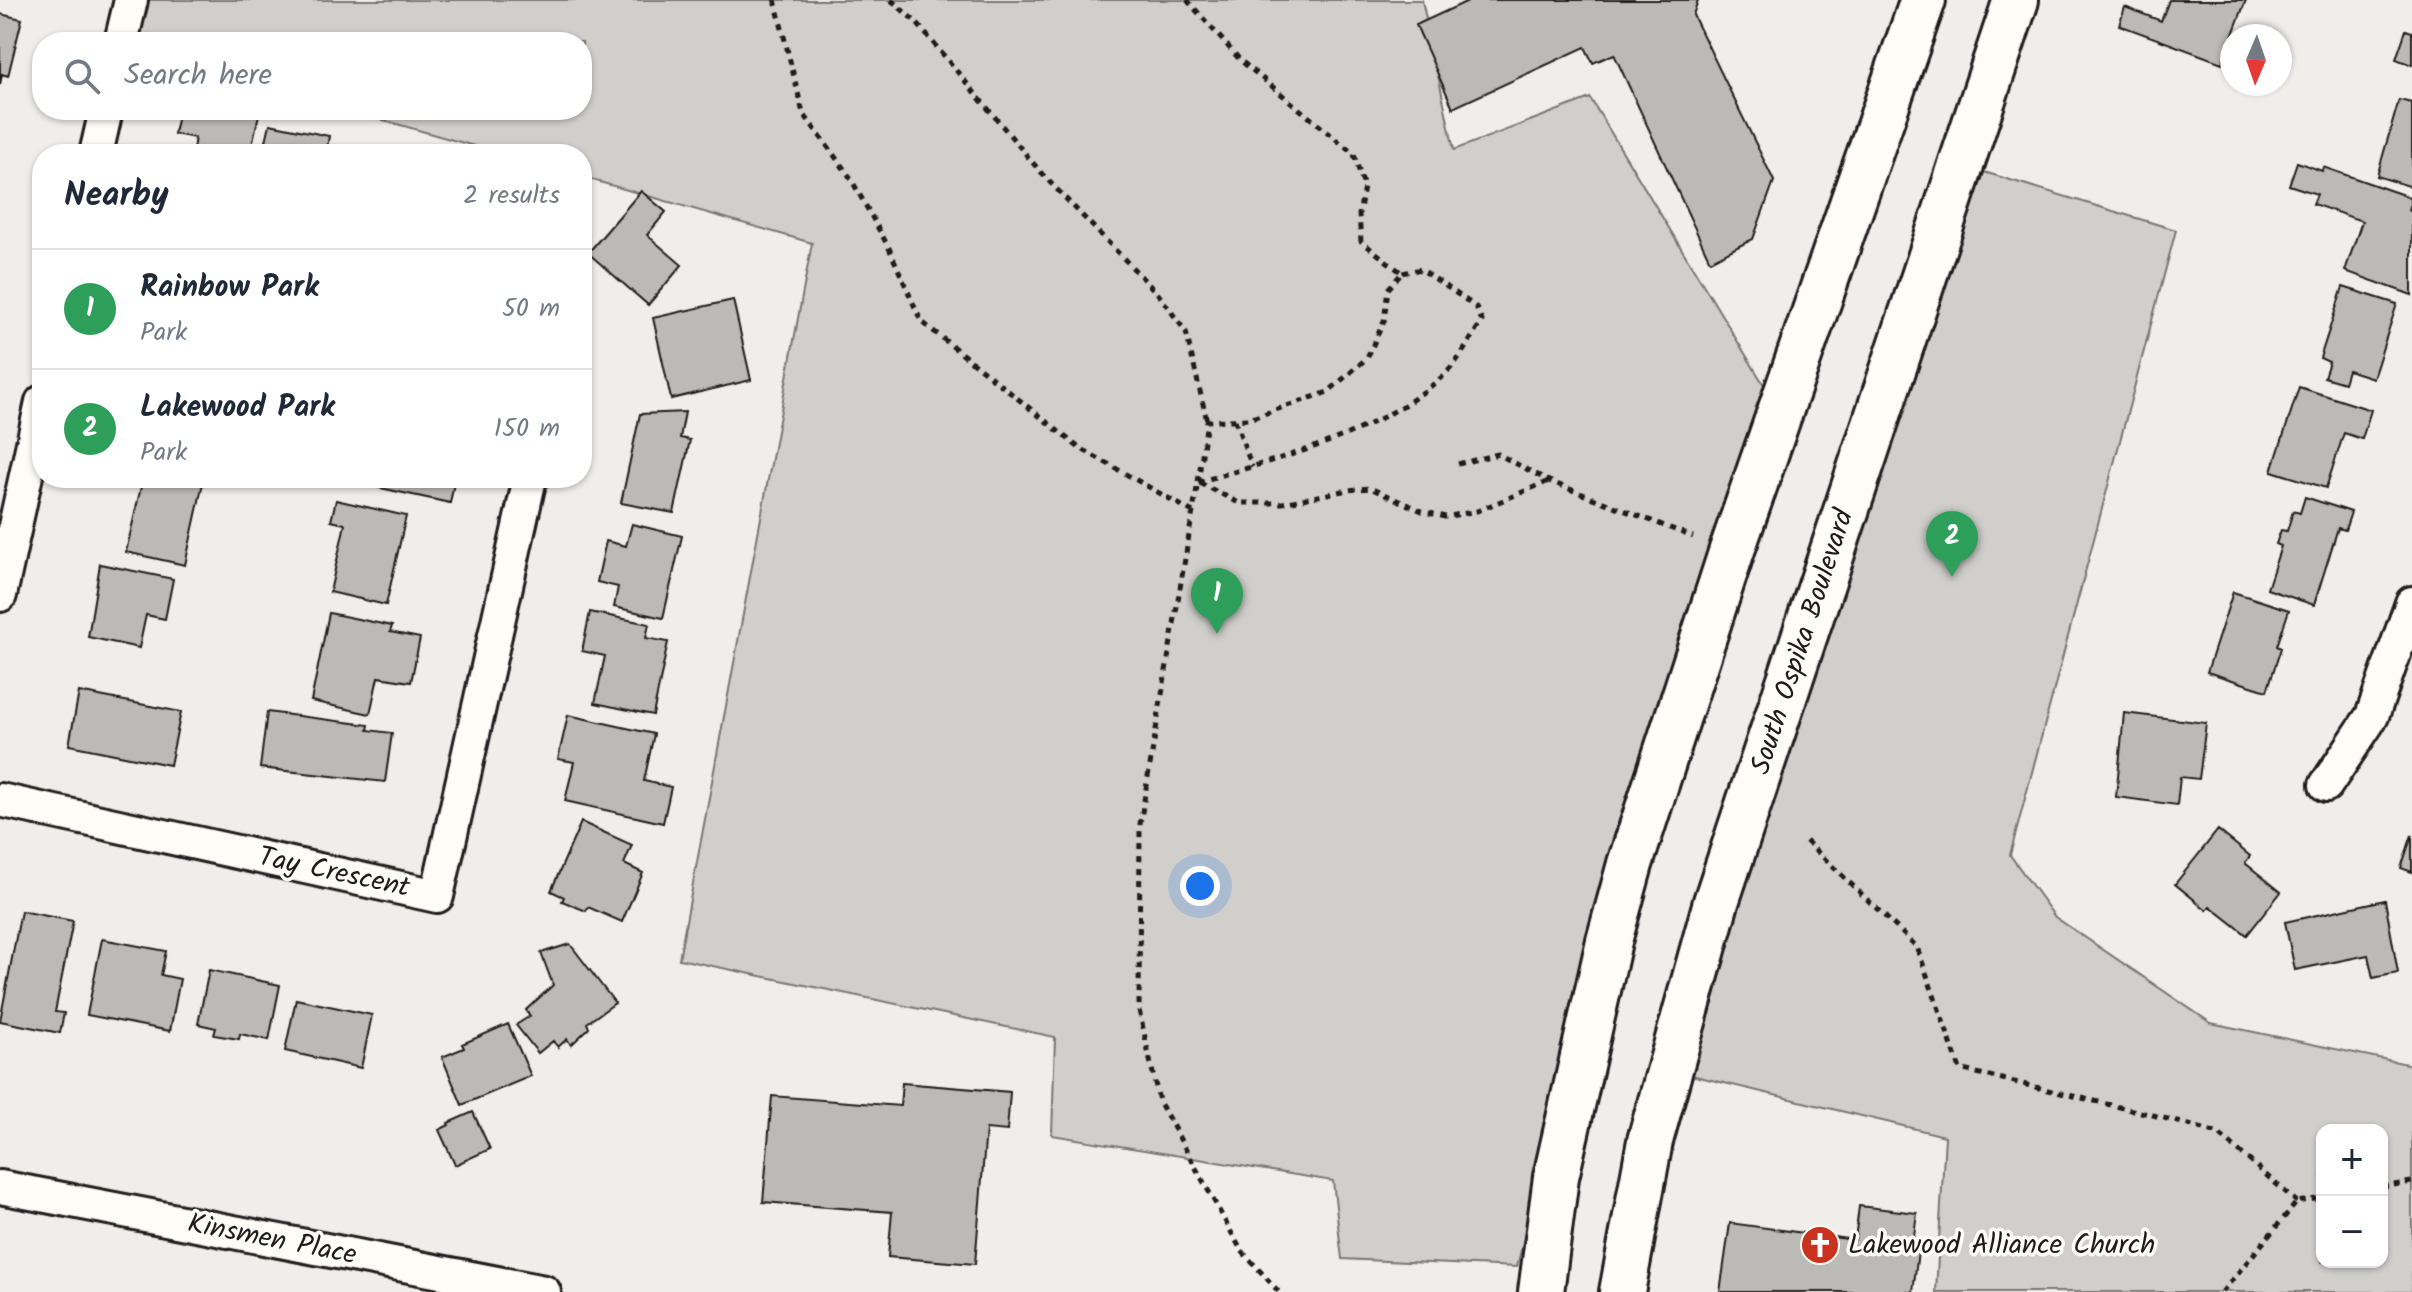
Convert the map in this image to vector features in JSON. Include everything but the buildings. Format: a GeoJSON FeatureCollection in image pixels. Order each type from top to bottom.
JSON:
{"type":"FeatureCollection","features":[{"type":"Feature","properties":{"kind":"main road"},"geometry":{"type":"LineString","coordinates":[[1541,1292],[1556,1177],[1609,941],[1630,864],[1732,550],[1923,0]]}},
{"type":"Feature","properties":{"kind":"main road","name":"South Ospika Boulevard"},"geometry":{"type":"LineString","coordinates":[[1622,1292],[1650,1141],[1716,902],[2016,0]]}},
{"type":"Feature","properties":{"kind":"street"},"geometry":{"type":"LineString","coordinates":[[123,32],[131,0]]}},
{"type":"Feature","properties":{"kind":"street"},"geometry":{"type":"LineString","coordinates":[[98,144],[104,120]]}},
{"type":"Feature","properties":{"kind":"street"},"geometry":{"type":"LineString","coordinates":[[0,595],[32,448]]}},
{"type":"Feature","properties":{"kind":"street","name":"Tay Crescent"},"geometry":{"type":"LineString","coordinates":[[0,800],[437,896],[528,488]]}},
{"type":"Feature","properties":{"kind":"street"},"geometry":{"type":"LineString","coordinates":[[2326,785],[2372,716],[2412,603]]}},
{"type":"Feature","properties":{"kind":"street","name":"Kinsmen Place"},"geometry":{"type":"LineString","coordinates":[[0,1187],[544,1292]]}},
{"type":"Feature","properties":{"kind":"path"},"geometry":{"type":"LineString","coordinates":[[775,0],[803,113],[850,177],[889,248],[921,321],[1078,447],[1193,512]]}},
{"type":"Feature","properties":{"kind":"path"},"geometry":{"type":"LineString","coordinates":[[891,0],[916,22],[1043,175],[1159,295],[1186,332],[1207,421],[1140,824],[1139,1010],[1159,1101],[1241,1250],[1279,1292]]}},
{"type":"Feature","properties":{"kind":"path"},"geometry":{"type":"LineString","coordinates":[[1187,0],[1240,60],[1354,154],[1364,187],[1359,215],[1361,241],[1402,273]]}},
{"type":"Feature","properties":{"kind":"path"},"geometry":{"type":"LineString","coordinates":[[1198,482],[1340,436],[1404,407],[1446,374],[1482,321],[1476,307],[1421,269],[1402,273],[1388,289],[1384,321],[1367,358],[1328,392],[1249,419],[1207,421]]}},
{"type":"Feature","properties":{"kind":"path"},"geometry":{"type":"LineString","coordinates":[[1235,420],[1252,467]]}},
{"type":"Feature","properties":{"kind":"path"},"geometry":{"type":"LineString","coordinates":[[1458,464],[1498,454],[1549,481],[1732,550]]}},
{"type":"Feature","properties":{"kind":"path"},"geometry":{"type":"LineString","coordinates":[[1198,482],[1239,503],[1283,503],[1370,488],[1422,511],[1445,517],[1477,511],[1549,481]]}},
{"type":"Feature","properties":{"kind":"path"},"geometry":{"type":"LineString","coordinates":[[1806,841],[1917,947],[1960,1069],[2218,1133],[2297,1202]]}},
{"type":"Feature","properties":{"kind":"path"},"geometry":{"type":"LineString","coordinates":[[2388,1186],[2412,1182]]}},
{"type":"Feature","properties":{"kind":"path"},"geometry":{"type":"LineString","coordinates":[[2222,1292],[2297,1202],[2316,1199]]}},
{"type":"Feature","properties":{"kind":"shaded area"},"geometry":{"type":"Polygon","coordinates":[[[141,0],[1422,0],[1454,150],[1590,98],[1775,403],[1613,866],[1517,1267],[1342,1259],[1333,1181],[1052,1135],[1055,1037],[679,959],[812,243],[592,180],[592,144],[467,144],[383,120],[592,120],[592,32],[134,32],[141,0]]]}},
{"type":"Feature","properties":{"kind":"shaded area"},"geometry":{"type":"Polygon","coordinates":[[[1964,166],[2176,230],[2010,855],[2055,917],[2211,1023],[2412,1065],[2412,1292],[1936,1292],[1945,1136],[1649,1065],[1964,166]]]}},
{"type":"Feature","properties":{"kind":"place","name":"Lakewood Park"},"geometry":{"type":"Point","coordinates":[1952,577]}},
{"type":"Feature","properties":{"kind":"place","name":"Rainbow Park"},"geometry":{"type":"Point","coordinates":[1217,634]}},
{"type":"Feature","properties":{"kind":"place","name":"Lakewood Alliance Church"},"geometry":{"type":"Point","coordinates":[1820,1245]}}]}
